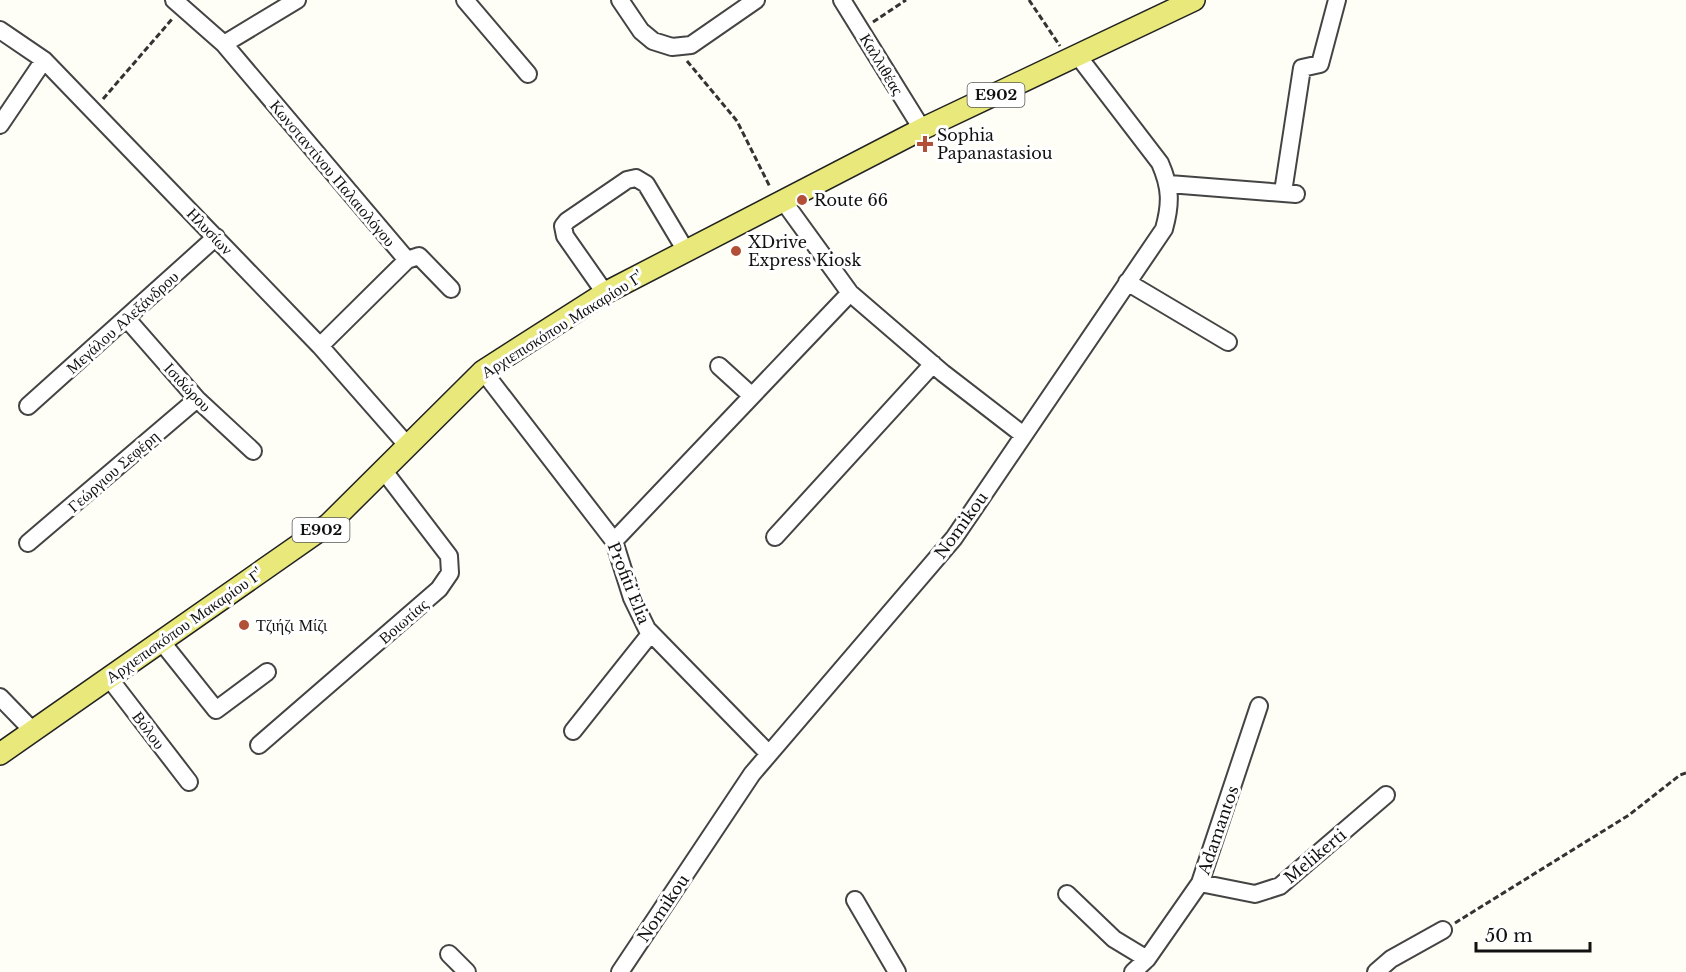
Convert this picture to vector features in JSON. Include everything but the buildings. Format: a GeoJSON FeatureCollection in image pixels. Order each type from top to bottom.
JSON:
{"type":"FeatureCollection","features":[{"type":"Feature","properties":{"kind":"main road","name":"Αρχιεπισκόπου Μακαρίου Γ'"},"geometry":{"type":"LineString","coordinates":[[0,754],[329,524],[483,371],[605,293],[781,204],[922,129],[1194,0]]}},
{"type":"Feature","properties":{"kind":"street"},"geometry":{"type":"LineString","coordinates":[[224,44],[297,0]]}},
{"type":"Feature","properties":{"kind":"street"},"geometry":{"type":"LineString","coordinates":[[465,0],[528,74]]}},
{"type":"Feature","properties":{"kind":"street"},"geometry":{"type":"LineString","coordinates":[[620,0],[641,31],[653,41],[672,47],[691,45],[756,0]]}},
{"type":"Feature","properties":{"kind":"street","name":"Καλλιθέας"},"geometry":{"type":"LineString","coordinates":[[842,0],[922,129]]}},
{"type":"Feature","properties":{"kind":"street"},"geometry":{"type":"LineString","coordinates":[[1169,184],[1289,193],[1302,68],[1320,64],[1337,0]]}},
{"type":"Feature","properties":{"kind":"street","name":"Κωνσταντίνου Παλαιολόγου"},"geometry":{"type":"LineString","coordinates":[[178,4],[224,44],[407,260],[320,346]]}},
{"type":"Feature","properties":{"kind":"street","name":"Ηλυσίων"},"geometry":{"type":"LineString","coordinates":[[0,30],[44,60],[320,346],[407,445]]}},
{"type":"Feature","properties":{"kind":"street","name":"Nomikou"},"geometry":{"type":"LineString","coordinates":[[620,972],[769,753],[954,538],[1022,434],[1164,229],[1170,207],[1169,184],[1160,164],[1074,58]]}},
{"type":"Feature","properties":{"kind":"street"},"geometry":{"type":"LineString","coordinates":[[0,125],[44,60]]}},
{"type":"Feature","properties":{"kind":"street"},"geometry":{"type":"LineString","coordinates":[[605,293],[566,236],[563,226],[627,180],[638,178],[646,184],[686,251]]}},
{"type":"Feature","properties":{"kind":"street"},"geometry":{"type":"LineString","coordinates":[[781,204],[850,293],[933,364],[1022,434]]}},
{"type":"Feature","properties":{"kind":"street","name":"Μεγάλου Αλεξάνδρου"},"geometry":{"type":"LineString","coordinates":[[28,405],[127,319],[216,237]]}},
{"type":"Feature","properties":{"kind":"street"},"geometry":{"type":"LineString","coordinates":[[407,260],[419,256],[451,289]]}},
{"type":"Feature","properties":{"kind":"street"},"geometry":{"type":"LineString","coordinates":[[1127,282],[1228,342]]}},
{"type":"Feature","properties":{"kind":"street"},"geometry":{"type":"LineString","coordinates":[[614,541],[850,293]]}},
{"type":"Feature","properties":{"kind":"street","name":"Ισιδώρου"},"geometry":{"type":"LineString","coordinates":[[127,319],[197,399],[253,451]]}},
{"type":"Feature","properties":{"kind":"street"},"geometry":{"type":"LineString","coordinates":[[775,537],[933,364]]}},
{"type":"Feature","properties":{"kind":"street"},"geometry":{"type":"LineString","coordinates":[[719,366],[752,396]]}},
{"type":"Feature","properties":{"kind":"street","name":"Profiti Elia"},"geometry":{"type":"LineString","coordinates":[[483,371],[614,541],[632,598],[651,633],[769,753]]}},
{"type":"Feature","properties":{"kind":"street","name":"Γεώργιου Σεφέρη"},"geometry":{"type":"LineString","coordinates":[[28,543],[197,399]]}},
{"type":"Feature","properties":{"kind":"street","name":"Βοιωτίας"},"geometry":{"type":"LineString","coordinates":[[259,745],[439,590],[450,573],[448,556],[384,471]]}},
{"type":"Feature","properties":{"kind":"street"},"geometry":{"type":"LineString","coordinates":[[573,731],[651,633]]}},
{"type":"Feature","properties":{"kind":"street"},"geometry":{"type":"LineString","coordinates":[[162,641],[216,710],[267,672]]}},
{"type":"Feature","properties":{"kind":"street","name":"Βόλου"},"geometry":{"type":"LineString","coordinates":[[109,678],[189,782]]}},
{"type":"Feature","properties":{"kind":"street"},"geometry":{"type":"LineString","coordinates":[[0,697],[33,731]]}},
{"type":"Feature","properties":{"kind":"street","name":"Adamantos"},"geometry":{"type":"LineString","coordinates":[[1133,972],[1147,959],[1200,883],[1259,706]]}},
{"type":"Feature","properties":{"kind":"street","name":"Melikerti"},"geometry":{"type":"LineString","coordinates":[[1200,883],[1255,894],[1280,886],[1386,795]]}},
{"type":"Feature","properties":{"kind":"street"},"geometry":{"type":"LineString","coordinates":[[1067,894],[1114,939],[1147,959]]}},
{"type":"Feature","properties":{"kind":"street"},"geometry":{"type":"LineString","coordinates":[[855,900],[897,972]]}},
{"type":"Feature","properties":{"kind":"street"},"geometry":{"type":"LineString","coordinates":[[1376,972],[1391,959],[1443,930]]}},
{"type":"Feature","properties":{"kind":"street"},"geometry":{"type":"LineString","coordinates":[[449,954],[467,972]]}},
{"type":"Feature","properties":{"kind":"path"},"geometry":{"type":"LineString","coordinates":[[861,30],[906,0]]}},
{"type":"Feature","properties":{"kind":"path"},"geometry":{"type":"LineString","coordinates":[[1029,0],[1074,58]]}},
{"type":"Feature","properties":{"kind":"path"},"geometry":{"type":"LineString","coordinates":[[93,110],[178,4]]}},
{"type":"Feature","properties":{"kind":"path"},"geometry":{"type":"LineString","coordinates":[[672,47],[693,66],[736,121],[781,204]]}},
{"type":"Feature","properties":{"kind":"path"},"geometry":{"type":"LineString","coordinates":[[1443,930],[1629,815],[1680,775],[1686,773]]}},
{"type":"Feature","properties":{"kind":"place","name":"Sophia Papanastasiou"},"geometry":{"type":"Point","coordinates":[925,144]}},
{"type":"Feature","properties":{"kind":"place","name":"Route 66"},"geometry":{"type":"Point","coordinates":[802,200]}},
{"type":"Feature","properties":{"kind":"place","name":"XDrive Express Kiosk"},"geometry":{"type":"Point","coordinates":[736,251]}},
{"type":"Feature","properties":{"kind":"place","name":"Τζιήζι Μίζι"},"geometry":{"type":"Point","coordinates":[244,625]}}]}
